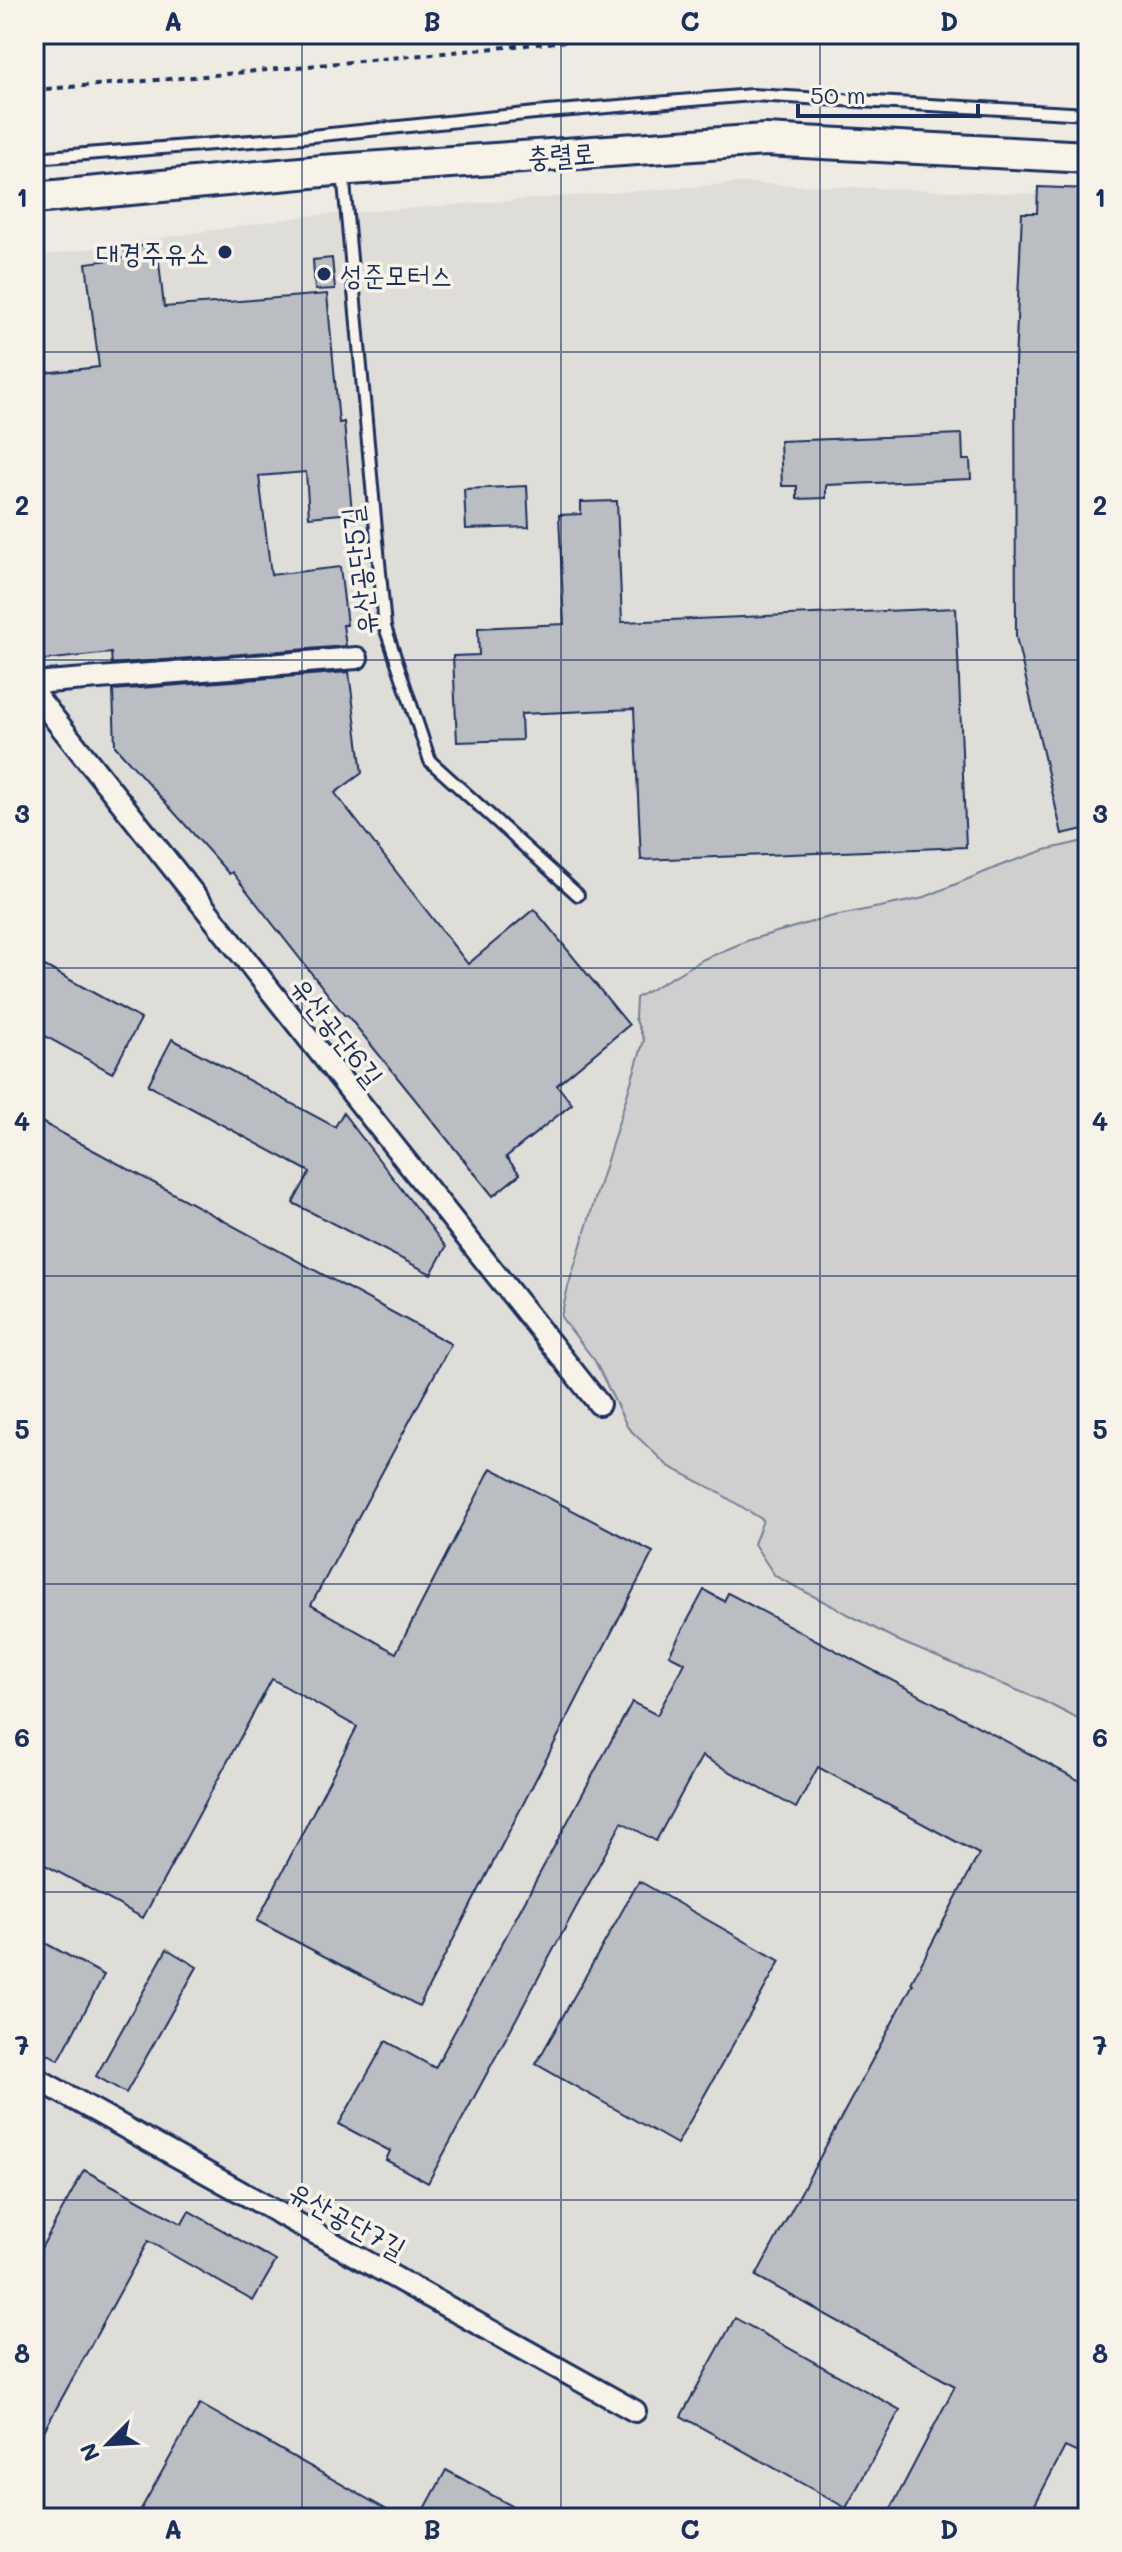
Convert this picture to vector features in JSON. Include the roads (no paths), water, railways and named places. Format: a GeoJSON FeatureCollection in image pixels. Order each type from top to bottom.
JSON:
{"type":"FeatureCollection","features":[{"type":"Feature","properties":{"kind":"main road","name":"충렬로"},"geometry":{"type":"LineString","coordinates":[[34,198],[343,170],[765,140],[1088,157]]}},
{"type":"Feature","properties":{"kind":"street"},"geometry":{"type":"LineString","coordinates":[[34,683],[357,658]]}},
{"type":"Feature","properties":{"kind":"street","name":"유산공단6길"},"geometry":{"type":"LineString","coordinates":[[34,693],[599,1404]]}},
{"type":"Feature","properties":{"kind":"street","name":"유산공단7길"},"geometry":{"type":"LineString","coordinates":[[34,2077],[635,2411]]}},
{"type":"Feature","properties":{"kind":"lane"},"geometry":{"type":"LineString","coordinates":[[34,158],[302,137],[752,95],[1088,114]]}},
{"type":"Feature","properties":{"kind":"lane","name":"유산공단5길"},"geometry":{"type":"LineString","coordinates":[[343,170],[385,627],[430,761],[578,895]]}},
{"type":"Feature","properties":{"kind":"place","name":"대경주유소"},"geometry":{"type":"Point","coordinates":[225,252]}},
{"type":"Feature","properties":{"kind":"place","name":"성준모터스"},"geometry":{"type":"Point","coordinates":[324,274]}}]}
